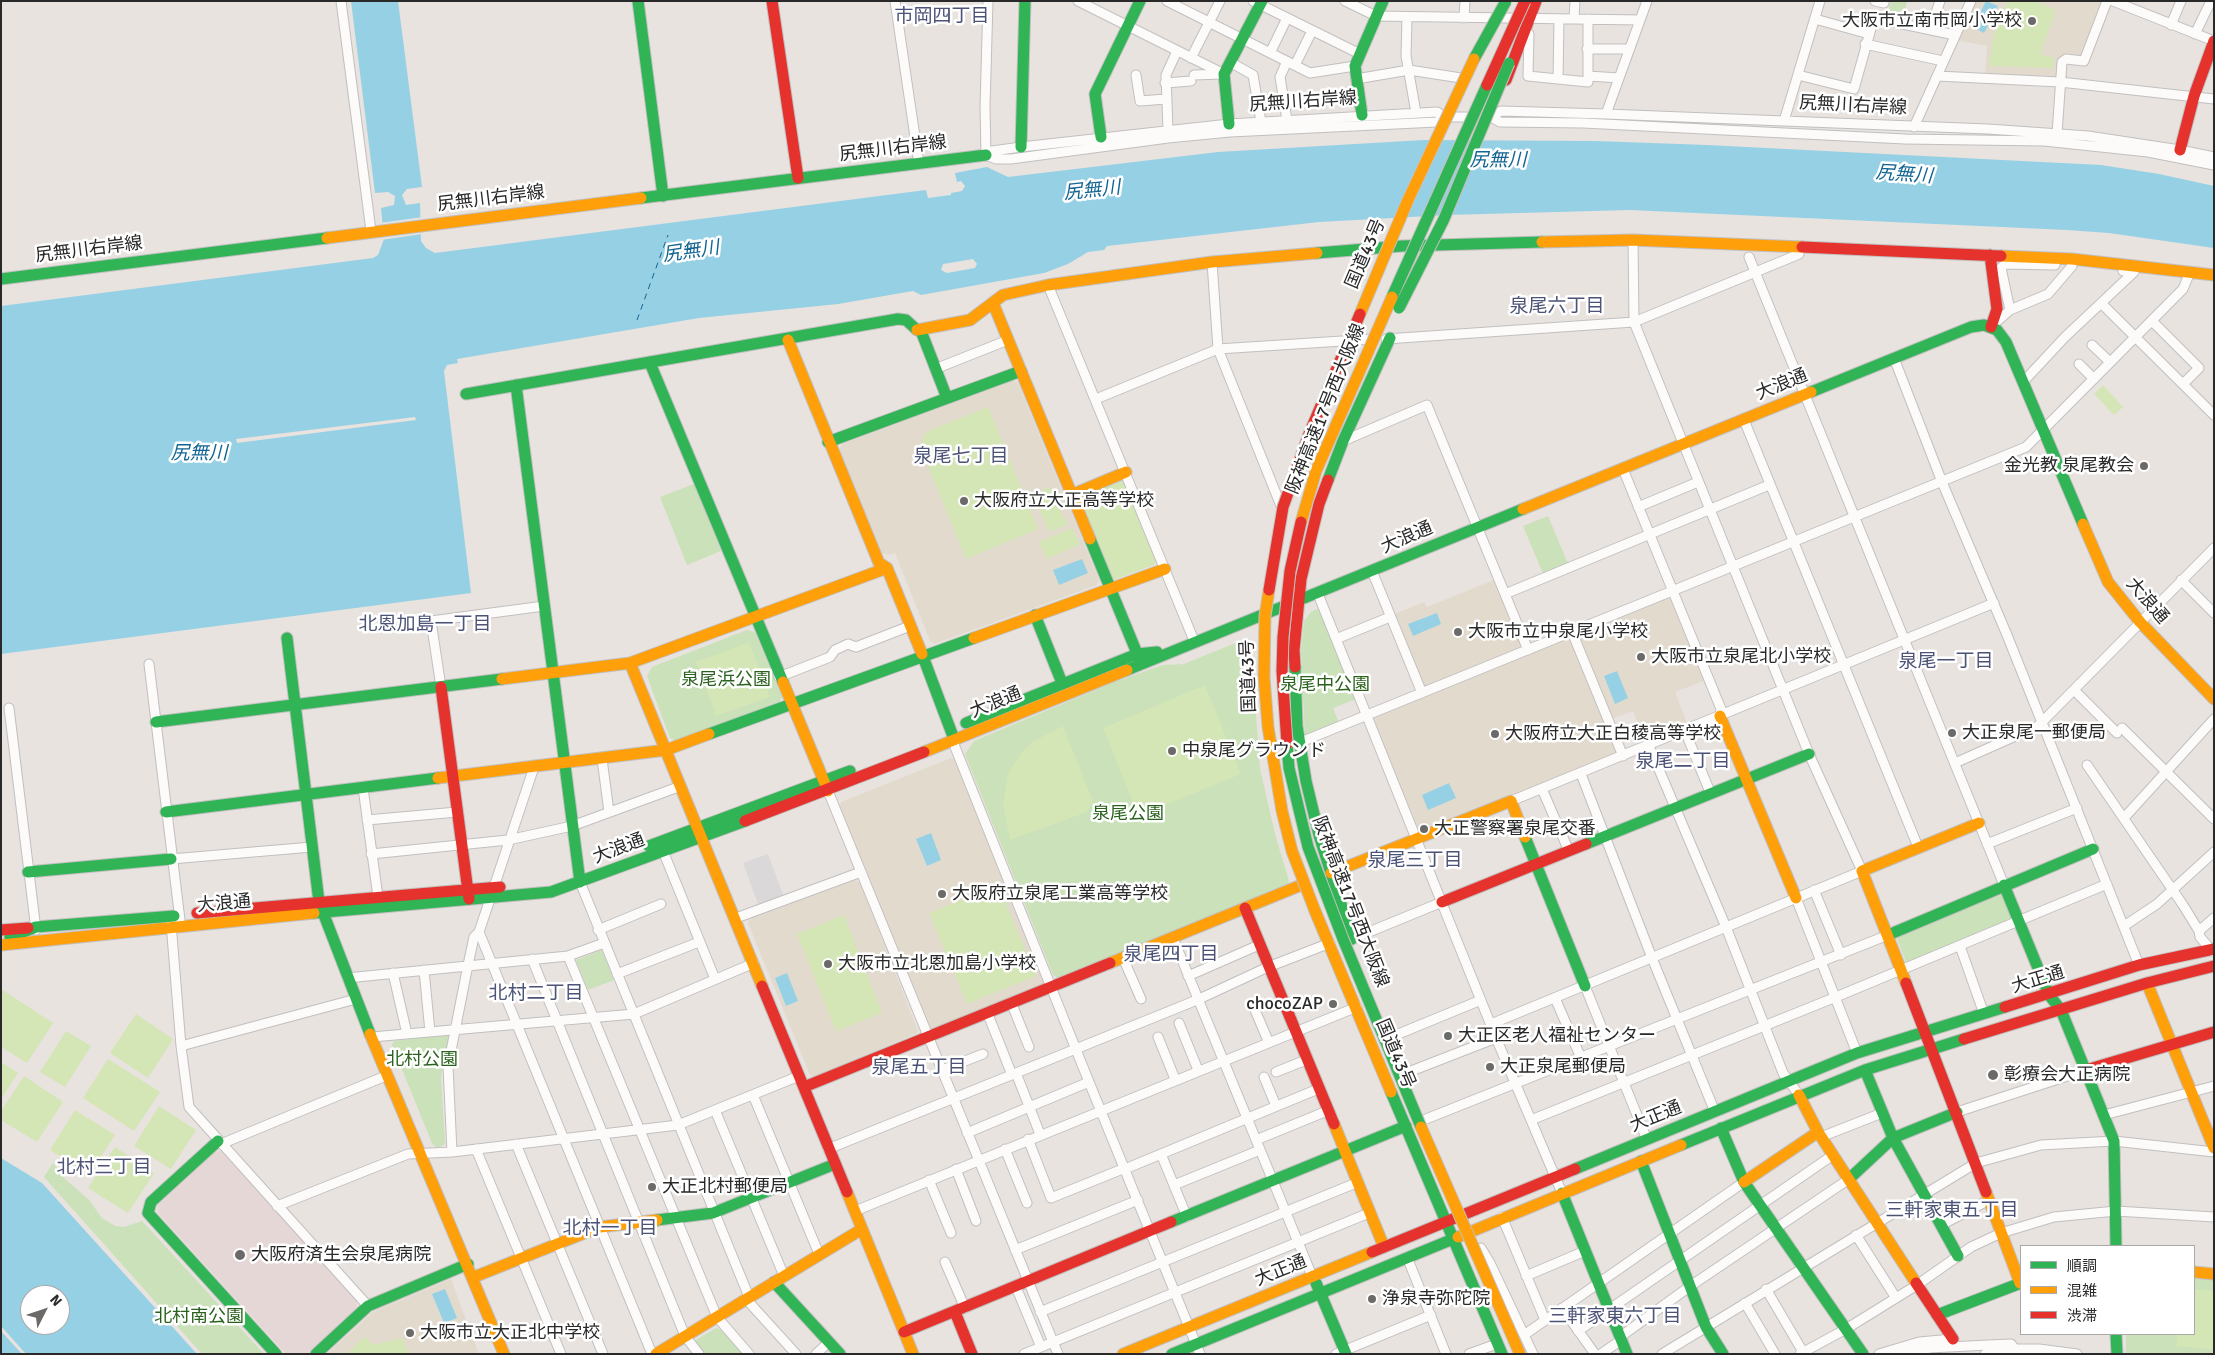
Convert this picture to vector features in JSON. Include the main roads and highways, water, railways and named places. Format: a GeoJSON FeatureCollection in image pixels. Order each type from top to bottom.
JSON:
{"type":"FeatureCollection","features":[{"type":"Feature","properties":{"kind":"main road"},"geometry":{"type":"LineString","coordinates":[[638,1],[663,196]]}},
{"type":"Feature","properties":{"kind":"main road"},"geometry":{"type":"LineString","coordinates":[[772,1],[798,178]]}},
{"type":"Feature","properties":{"kind":"main road"},"geometry":{"type":"LineString","coordinates":[[1023,152],[1025,1]]}},
{"type":"Feature","properties":{"kind":"main road"},"geometry":{"type":"LineString","coordinates":[[1101,137],[1095,94],[1140,1]]}},
{"type":"Feature","properties":{"kind":"main road"},"geometry":{"type":"LineString","coordinates":[[1362,115],[1355,66],[1383,1]]}},
{"type":"Feature","properties":{"kind":"main road"},"geometry":{"type":"LineString","coordinates":[[1444,116],[1503,1]]}},
{"type":"Feature","properties":{"kind":"main road","name":"国道43号"},"geometry":{"type":"LineString","coordinates":[[1502,1354],[1315,911],[1292,851],[1268,727],[1264,677],[1265,616],[1283,507],[1309,434],[1427,158],[1469,69],[1506,1]]}},
{"type":"Feature","properties":{"kind":"main road","name":"阪神高速17号西大阪線"},"geometry":{"type":"LineString","coordinates":[[1514,1],[1493,60],[1316,470],[1305,504],[1290,571],[1283,637],[1282,672],[1289,768],[1308,847],[1343,939],[1434,1158],[1520,1354]]}},
{"type":"Feature","properties":{"kind":"main road","name":"阪神高速17号西大阪線"},"geometry":{"type":"LineString","coordinates":[[1508,1354],[1316,899],[1298,849],[1280,769],[1272,672],[1272,636],[1280,569],[1292,518],[1307,468],[1334,402],[1493,60],[1525,1]]}},
{"type":"Feature","properties":{"kind":"main road","name":"国道43号"},"geometry":{"type":"LineString","coordinates":[[1524,1354],[1472,1234],[1375,999],[1352,938],[1334,902],[1305,815],[1293,756],[1289,692],[1291,623],[1298,571],[1315,505],[1338,439],[1444,219],[1493,106],[1532,1]]}},
{"type":"Feature","properties":{"kind":"main road"},"geometry":{"type":"LineString","coordinates":[[1495,120],[1536,1]]}},
{"type":"Feature","properties":{"kind":"main road"},"geometry":{"type":"LineString","coordinates":[[1229,124],[1224,74],[1258,2]]}},
{"type":"Feature","properties":{"kind":"main road"},"geometry":{"type":"LineString","coordinates":[[2180,150],[2194,96],[2214,41]]}},
{"type":"Feature","properties":{"kind":"main road"},"geometry":{"type":"LineString","coordinates":[[1358,319],[1431,167],[1493,60]]}},
{"type":"Feature","properties":{"kind":"main road"},"geometry":{"type":"LineString","coordinates":[[1352,938],[1310,801],[1299,743],[1294,677],[1302,576],[1319,504],[1343,441],[1445,198],[1493,60]]}},
{"type":"Feature","properties":{"kind":"main road","name":"尻無川右岸線"},"geometry":{"type":"LineString","coordinates":[[1,279],[986,155]]}},
{"type":"Feature","properties":{"kind":"main road"},"geometry":{"type":"LineString","coordinates":[[921,332],[970,320],[1007,293],[1048,285],[1212,262],[1402,246],[1633,240],[1990,256],[2214,275]]}},
{"type":"Feature","properties":{"kind":"main road"},"geometry":{"type":"LineString","coordinates":[[1990,256],[1996,309],[1991,327]]}},
{"type":"Feature","properties":{"kind":"main road"},"geometry":{"type":"LineString","coordinates":[[993,303],[1139,659]]}},
{"type":"Feature","properties":{"kind":"main road"},"geometry":{"type":"LineString","coordinates":[[466,394],[788,340],[898,319],[906,320],[921,332],[947,398]]}},
{"type":"Feature","properties":{"kind":"main road","name":"大浪通"},"geometry":{"type":"LineString","coordinates":[[953,734],[1062,683],[1139,659],[1179,649],[1971,327],[1991,327],[1997,330],[2006,342],[2108,582],[2140,622],[2214,699]]}},
{"type":"Feature","properties":{"kind":"main road"},"geometry":{"type":"LineString","coordinates":[[788,340],[828,442],[879,563],[887,568],[953,734]]}},
{"type":"Feature","properties":{"kind":"main road"},"geometry":{"type":"LineString","coordinates":[[1330,943],[1315,925],[1287,854],[1278,820],[1265,754],[1261,677],[1261,616],[1270,557],[1281,506],[1346,341]]}},
{"type":"Feature","properties":{"kind":"main road"},"geometry":{"type":"LineString","coordinates":[[650,363],[790,705],[826,786]]}},
{"type":"Feature","properties":{"kind":"main road"},"geometry":{"type":"LineString","coordinates":[[828,442],[1022,371]]}},
{"type":"Feature","properties":{"kind":"main road"},"geometry":{"type":"LineString","coordinates":[[516,385],[563,763],[580,878]]}},
{"type":"Feature","properties":{"kind":"main road"},"geometry":{"type":"LineString","coordinates":[[1071,495],[1126,472]]}},
{"type":"Feature","properties":{"kind":"main road"},"geometry":{"type":"LineString","coordinates":[[156,722],[630,663],[887,568]]}},
{"type":"Feature","properties":{"kind":"main road"},"geometry":{"type":"LineString","coordinates":[[166,812],[666,750],[1165,568]]}},
{"type":"Feature","properties":{"kind":"main road"},"geometry":{"type":"LineString","coordinates":[[1035,615],[1062,683]]}},
{"type":"Feature","properties":{"kind":"main road"},"geometry":{"type":"LineString","coordinates":[[286,638],[321,907],[347,978],[420,1154],[474,1277],[504,1354]]}},
{"type":"Feature","properties":{"kind":"main road","name":"大浪通"},"geometry":{"type":"LineString","coordinates":[[580,878],[826,786],[1139,659]]}},
{"type":"Feature","properties":{"kind":"main road"},"geometry":{"type":"LineString","coordinates":[[630,663],[701,832],[913,1354]]}},
{"type":"Feature","properties":{"kind":"main road"},"geometry":{"type":"LineString","coordinates":[[442,687],[469,895]]}},
{"type":"Feature","properties":{"kind":"main road"},"geometry":{"type":"LineString","coordinates":[[1720,716],[1796,898]]}},
{"type":"Feature","properties":{"kind":"main road"},"geometry":{"type":"LineString","coordinates":[[1442,902],[1568,849],[1809,754]]}},
{"type":"Feature","properties":{"kind":"main road"},"geometry":{"type":"LineString","coordinates":[[1331,873],[1511,801],[1585,986]]}},
{"type":"Feature","properties":{"kind":"main road"},"geometry":{"type":"LineString","coordinates":[[1979,823],[1862,871],[1933,1049],[2020,1280]]}},
{"type":"Feature","properties":{"kind":"main road","name":"大浪通"},"geometry":{"type":"LineString","coordinates":[[1,930],[175,920],[492,893],[580,878],[663,851],[701,832]]}},
{"type":"Feature","properties":{"kind":"main road"},"geometry":{"type":"LineString","coordinates":[[1888,935],[2093,849]]}},
{"type":"Feature","properties":{"kind":"main road"},"geometry":{"type":"LineString","coordinates":[[28,872],[171,859]]}},
{"type":"Feature","properties":{"kind":"main road"},"geometry":{"type":"LineString","coordinates":[[2004,885],[2049,995],[2062,1010],[2114,1141],[2116,1245]]}},
{"type":"Feature","properties":{"kind":"main road"},"geometry":{"type":"LineString","coordinates":[[804,1088],[1299,886]]}},
{"type":"Feature","properties":{"kind":"main road","name":"大浪通"},"geometry":{"type":"LineString","coordinates":[[321,907],[378,897],[469,895]]}},
{"type":"Feature","properties":{"kind":"main road"},"geometry":{"type":"LineString","coordinates":[[1245,908],[1356,1183],[1384,1247]]}},
{"type":"Feature","properties":{"kind":"main road","name":"大浪通"},"geometry":{"type":"LineString","coordinates":[[1,945],[175,920]]}},
{"type":"Feature","properties":{"kind":"main road"},"geometry":{"type":"LineString","coordinates":[[1,938],[19,935],[36,927]]}},
{"type":"Feature","properties":{"kind":"main road","name":"大正通"},"geometry":{"type":"LineString","coordinates":[[1123,1354],[1857,1053],[2049,995],[2140,965],[2213,950]]}},
{"type":"Feature","properties":{"kind":"main road","name":"大正通"},"geometry":{"type":"LineString","coordinates":[[1172,1354],[1198,1349],[1321,1291],[1453,1237],[1472,1234],[1502,1217],[1865,1070],[2147,983],[2214,966]]}},
{"type":"Feature","properties":{"kind":"main road"},"geometry":{"type":"LineString","coordinates":[[2147,983],[2214,1148]]}},
{"type":"Feature","properties":{"kind":"main road"},"geometry":{"type":"LineString","coordinates":[[2086,1070],[2214,1032]]}},
{"type":"Feature","properties":{"kind":"main road"},"geometry":{"type":"LineString","coordinates":[[1865,1070],[1893,1138],[1958,1256]]}},
{"type":"Feature","properties":{"kind":"main road"},"geometry":{"type":"LineString","coordinates":[[1799,1096],[1819,1134],[1953,1339]]}},
{"type":"Feature","properties":{"kind":"main road"},"geometry":{"type":"LineString","coordinates":[[1849,1178],[1893,1138],[1957,1112]]}},
{"type":"Feature","properties":{"kind":"main road"},"geometry":{"type":"LineString","coordinates":[[904,1332],[1406,1126]]}},
{"type":"Feature","properties":{"kind":"main road"},"geometry":{"type":"LineString","coordinates":[[1721,1128],[1744,1182],[1863,1354]]}},
{"type":"Feature","properties":{"kind":"main road"},"geometry":{"type":"LineString","coordinates":[[1744,1182],[1819,1134]]}},
{"type":"Feature","properties":{"kind":"main road"},"geometry":{"type":"LineString","coordinates":[[220,1143],[151,1202],[148,1213],[276,1354]]}},
{"type":"Feature","properties":{"kind":"main road"},"geometry":{"type":"LineString","coordinates":[[1641,1161],[1689,1287],[1706,1326],[1723,1354]]}},
{"type":"Feature","properties":{"kind":"main road"},"geometry":{"type":"LineString","coordinates":[[474,1277],[600,1227],[713,1213],[835,1164]]}},
{"type":"Feature","properties":{"kind":"main road"},"geometry":{"type":"LineString","coordinates":[[1562,1193],[1627,1354]]}},
{"type":"Feature","properties":{"kind":"main road"},"geometry":{"type":"LineString","coordinates":[[656,1354],[862,1229]]}},
{"type":"Feature","properties":{"kind":"main road"},"geometry":{"type":"LineString","coordinates":[[316,1354],[368,1306],[468,1264]]}},
{"type":"Feature","properties":{"kind":"main road"},"geometry":{"type":"LineString","coordinates":[[2195,1272],[2214,1274]]}},
{"type":"Feature","properties":{"kind":"main road"},"geometry":{"type":"LineString","coordinates":[[1312,1276],[1321,1291],[1342,1353]]}},
{"type":"Feature","properties":{"kind":"main road"},"geometry":{"type":"LineString","coordinates":[[774,1282],[840,1354]]}},
{"type":"Feature","properties":{"kind":"main road"},"geometry":{"type":"LineString","coordinates":[[1937,1315],[2020,1283]]}},
{"type":"Feature","properties":{"kind":"main road"},"geometry":{"type":"LineString","coordinates":[[960,1310],[972,1354]]}},
{"type":"Feature","properties":{"kind":"main road"},"geometry":{"type":"LineString","coordinates":[[2116,1335],[2117,1354]]}},
{"type":"Feature","properties":{"kind":"water","name":"尻無川"},"geometry":{"type":"Polygon","coordinates":[[[351,1],[398,1],[422,187],[407,189],[402,195],[406,205],[420,203],[421,241],[426,248],[435,253],[926,190],[928,198],[951,195],[951,193],[962,191],[965,186],[961,181],[957,182],[955,173],[987,167],[1008,177],[1218,152],[1424,140],[1595,141],[1707,145],[2101,165],[2159,174],[2214,186],[2214,248],[2109,233],[2067,230],[1630,210],[1447,215],[1319,222],[1107,246],[1104,250],[1088,252],[1068,264],[1044,273],[921,295],[913,291],[838,304],[699,318],[457,359],[458,363],[447,365],[444,371],[471,593],[1,654],[1,306],[373,258],[378,255],[384,239],[381,208],[394,205],[395,196],[388,192],[375,193],[351,1]],[[973,259],[943,264],[941,270],[947,273],[975,268],[977,264],[973,259]]]}},
{"type":"Feature","properties":{"kind":"water"},"geometry":{"type":"Polygon","coordinates":[[[1986,1],[1998,6],[1984,33],[1973,27],[1986,1]]]}},
{"type":"Feature","properties":{"kind":"water"},"geometry":{"type":"Polygon","coordinates":[[[1082,559],[1088,573],[1059,585],[1053,570],[1082,559]]]}},
{"type":"Feature","properties":{"kind":"water"},"geometry":{"type":"Polygon","coordinates":[[[1437,613],[1441,624],[1413,636],[1408,624],[1437,613]]]}},
{"type":"Feature","properties":{"kind":"water"},"geometry":{"type":"Polygon","coordinates":[[[1617,671],[1628,698],[1615,704],[1604,676],[1617,671]]]}},
{"type":"Feature","properties":{"kind":"water"},"geometry":{"type":"Polygon","coordinates":[[[1449,783],[1456,798],[1428,810],[1422,795],[1449,783]]]}},
{"type":"Feature","properties":{"kind":"water"},"geometry":{"type":"Polygon","coordinates":[[[931,833],[941,860],[927,866],[916,839],[931,833]]]}},
{"type":"Feature","properties":{"kind":"water"},"geometry":{"type":"Polygon","coordinates":[[[787,973],[798,1001],[786,1006],[775,978],[787,973]]]}},
{"type":"Feature","properties":{"kind":"water"},"geometry":{"type":"Polygon","coordinates":[[[1,1158],[42,1183],[197,1354],[1,1354],[1,1158]]]}},
{"type":"Feature","properties":{"kind":"water"},"geometry":{"type":"Polygon","coordinates":[[[445,1289],[457,1318],[444,1323],[432,1294],[445,1289]]]}},
{"type":"Feature","properties":{"kind":"place","name":"大阪市立南市岡小学校"},"geometry":{"type":"Point","coordinates":[2032,21]}},
{"type":"Feature","properties":{"kind":"place","name":"金光教 泉尾教会"},"geometry":{"type":"Point","coordinates":[2144,466]}},
{"type":"Feature","properties":{"kind":"place","name":"大阪府立大正高等学校"},"geometry":{"type":"Point","coordinates":[964,501]}},
{"type":"Feature","properties":{"kind":"place","name":"大阪市立中泉尾小学校"},"geometry":{"type":"Point","coordinates":[1458,632]}},
{"type":"Feature","properties":{"kind":"place","name":"大阪市立泉尾北小学校"},"geometry":{"type":"Point","coordinates":[1641,657]}},
{"type":"Feature","properties":{"kind":"place","name":"大正泉尾一郵便局"},"geometry":{"type":"Point","coordinates":[1952,733]}},
{"type":"Feature","properties":{"kind":"place","name":"大阪府立大正白稜高等学校"},"geometry":{"type":"Point","coordinates":[1495,734]}},
{"type":"Feature","properties":{"kind":"place","name":"中泉尾グラウンド"},"geometry":{"type":"Point","coordinates":[1172,751]}},
{"type":"Feature","properties":{"kind":"place","name":"大正警察署泉尾交番"},"geometry":{"type":"Point","coordinates":[1424,829]}},
{"type":"Feature","properties":{"kind":"place","name":"大阪府立泉尾工業高等学校"},"geometry":{"type":"Point","coordinates":[942,894]}},
{"type":"Feature","properties":{"kind":"place","name":"大阪市立北恩加島小学校"},"geometry":{"type":"Point","coordinates":[828,964]}},
{"type":"Feature","properties":{"kind":"place","name":"chocoZAP"},"geometry":{"type":"Point","coordinates":[1333,1004]}},
{"type":"Feature","properties":{"kind":"place","name":"大正区老人福祉センター"},"geometry":{"type":"Point","coordinates":[1448,1036]}},
{"type":"Feature","properties":{"kind":"place","name":"大正泉尾郵便局"},"geometry":{"type":"Point","coordinates":[1490,1067]}},
{"type":"Feature","properties":{"kind":"place","name":"彰療会大正病院"},"geometry":{"type":"Point","coordinates":[1993,1075]}},
{"type":"Feature","properties":{"kind":"place","name":"大正北村郵便局"},"geometry":{"type":"Point","coordinates":[652,1187]}},
{"type":"Feature","properties":{"kind":"place","name":"大阪府済生会泉尾病院"},"geometry":{"type":"Point","coordinates":[240,1255]}},
{"type":"Feature","properties":{"kind":"place","name":"浄泉寺弥陀院"},"geometry":{"type":"Point","coordinates":[1372,1299]}},
{"type":"Feature","properties":{"kind":"place","name":"大阪市立大正北中学校"},"geometry":{"type":"Point","coordinates":[410,1333]}},
{"type":"Feature","properties":{"kind":"district","name":"市岡四丁目"},"geometry":{"type":"Point","coordinates":[942,17]}},
{"type":"Feature","properties":{"kind":"district","name":"泉尾六丁目"},"geometry":{"type":"Point","coordinates":[1557,307]}},
{"type":"Feature","properties":{"kind":"district","name":"泉尾七丁目"},"geometry":{"type":"Point","coordinates":[961,457]}},
{"type":"Feature","properties":{"kind":"district","name":"北恩加島一丁目"},"geometry":{"type":"Point","coordinates":[425,625]}},
{"type":"Feature","properties":{"kind":"district","name":"泉尾一丁目"},"geometry":{"type":"Point","coordinates":[1946,662]}},
{"type":"Feature","properties":{"kind":"district","name":"泉尾二丁目"},"geometry":{"type":"Point","coordinates":[1683,762]}},
{"type":"Feature","properties":{"kind":"district","name":"泉尾三丁目"},"geometry":{"type":"Point","coordinates":[1415,861]}},
{"type":"Feature","properties":{"kind":"district","name":"泉尾四丁目"},"geometry":{"type":"Point","coordinates":[1171,955]}},
{"type":"Feature","properties":{"kind":"district","name":"北村二丁目"},"geometry":{"type":"Point","coordinates":[536,994]}},
{"type":"Feature","properties":{"kind":"district","name":"泉尾五丁目"},"geometry":{"type":"Point","coordinates":[919,1068]}},
{"type":"Feature","properties":{"kind":"district","name":"北村三丁目"},"geometry":{"type":"Point","coordinates":[104,1168]}},
{"type":"Feature","properties":{"kind":"district","name":"三軒家東五丁目"},"geometry":{"type":"Point","coordinates":[1952,1211]}},
{"type":"Feature","properties":{"kind":"district","name":"北村一丁目"},"geometry":{"type":"Point","coordinates":[610,1229]}},
{"type":"Feature","properties":{"kind":"district","name":"三軒家東六丁目"},"geometry":{"type":"Point","coordinates":[1615,1317]}},
{"type":"Feature","properties":{"kind":"park label","name":"泉尾浜公園"},"geometry":{"type":"Point","coordinates":[726,680]}},
{"type":"Feature","properties":{"kind":"park label","name":"泉尾中公園"},"geometry":{"type":"Point","coordinates":[1325,685]}},
{"type":"Feature","properties":{"kind":"park label","name":"泉尾公園"},"geometry":{"type":"Point","coordinates":[1128,814]}},
{"type":"Feature","properties":{"kind":"park label","name":"北村公園"},"geometry":{"type":"Point","coordinates":[422,1060]}},
{"type":"Feature","properties":{"kind":"park label","name":"北村南公園"},"geometry":{"type":"Point","coordinates":[199,1317]}}]}
